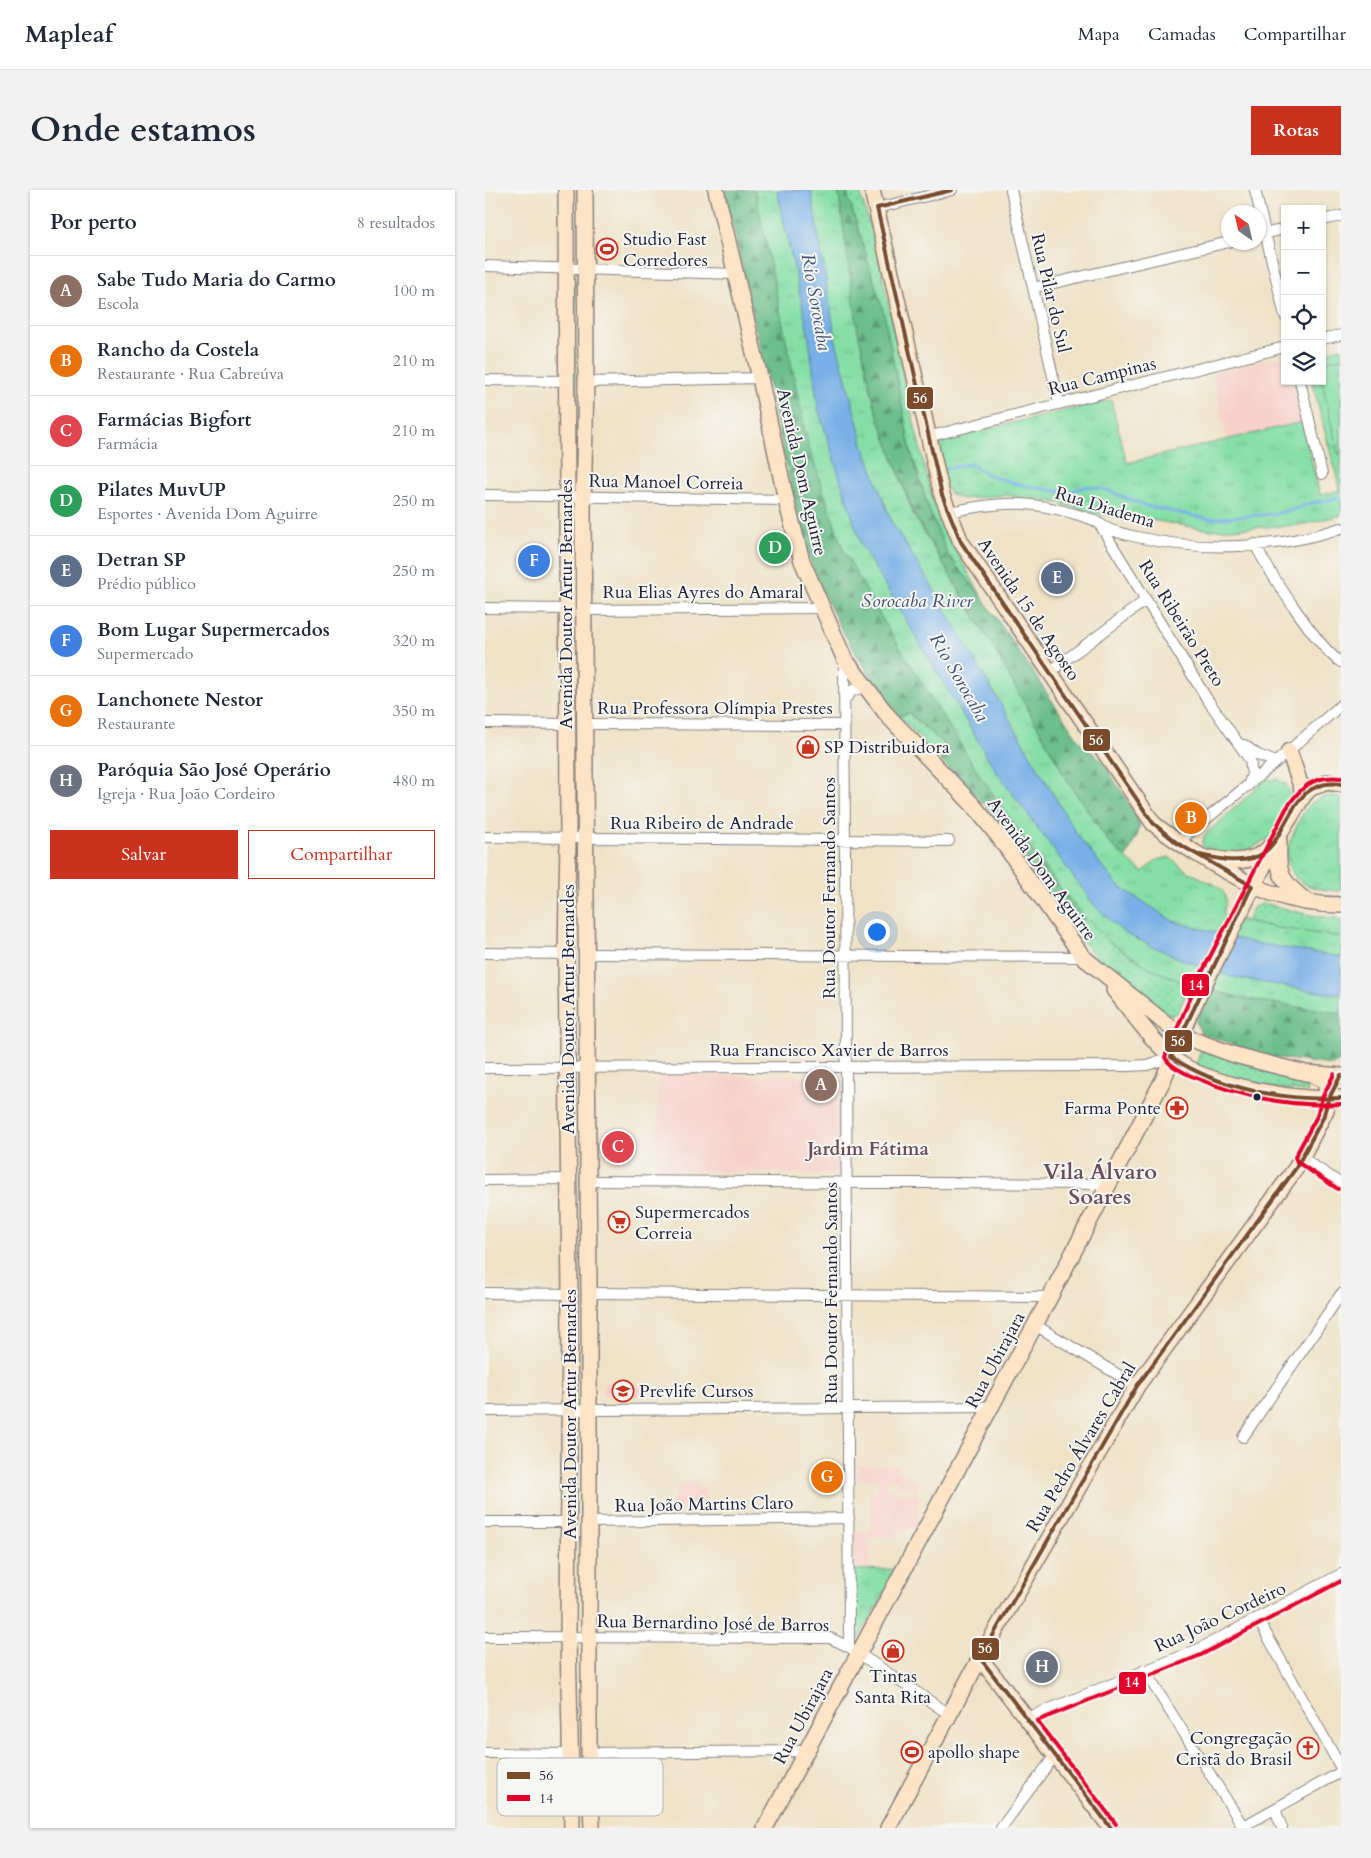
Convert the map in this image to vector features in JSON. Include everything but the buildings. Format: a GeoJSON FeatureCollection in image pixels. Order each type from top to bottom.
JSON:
{"type":"FeatureCollection","features":[{"type":"Feature","properties":{"kind":"main road","name":"Avenida Doutor Artur Bernardes"},"geometry":{"type":"LineString","coordinates":[[566,190],[568,724],[566,954],[570,1294],[568,1522],[569,1758]]}},
{"type":"Feature","properties":{"kind":"main road","name":"Avenida Doutor Artur Bernardes"},"geometry":{"type":"LineString","coordinates":[[585,190],[586,382],[583,496],[589,1293],[589,1758]]}},
{"type":"Feature","properties":{"kind":"main road","name":"Avenida Dom Aguirre"},"geometry":{"type":"LineString","coordinates":[[716,190],[760,378],[786,500],[802,561],[845,658],[906,736],[973,805],[999,837],[1083,957],[1097,970],[1180,1035],[1235,1055],[1306,1073],[1341,1075]]}},
{"type":"Feature","properties":{"kind":"main road","name":"Avenida 15 de Agosto"},"geometry":{"type":"LineString","coordinates":[[873,190],[927,437],[942,495],[967,553],[1153,823],[1177,843],[1252,886],[1281,897],[1341,905]]}},
{"type":"Feature","properties":{"kind":"main road"},"geometry":{"type":"LineString","coordinates":[[1289,751],[1304,795]]}},
{"type":"Feature","properties":{"kind":"main road"},"geometry":{"type":"LineString","coordinates":[[1252,886],[1279,835],[1304,795],[1311,788],[1327,782],[1341,784]]}},
{"type":"Feature","properties":{"kind":"main road"},"geometry":{"type":"LineString","coordinates":[[1202,856],[1229,861],[1255,858],[1269,848],[1279,835]]}},
{"type":"Feature","properties":{"kind":"main road"},"geometry":{"type":"LineString","coordinates":[[1279,835],[1279,871],[1283,879],[1308,902]]}},
{"type":"Feature","properties":{"kind":"main road","name":"Rua Ubirajara"},"geometry":{"type":"LineString","coordinates":[[765,1828],[806,1751],[854,1651],[991,1407],[1163,1080],[1180,1035],[1252,886]]}},
{"type":"Feature","properties":{"kind":"main road","name":"Avenida Dom Aguirre"},"geometry":{"type":"LineString","coordinates":[[1097,970],[1171,1057],[1195,1072],[1250,1089],[1303,1098],[1334,1099]]}},
{"type":"Feature","properties":{"kind":"main road"},"geometry":{"type":"LineString","coordinates":[[1306,1073],[1325,1081],[1334,1099]]}},
{"type":"Feature","properties":{"kind":"main road","name":"Rua Pedro Álvares Cabral"},"geometry":{"type":"LineString","coordinates":[[888,1828],[980,1658],[1137,1386],[1301,1158],[1334,1099],[1341,1075]]}},
{"type":"Feature","properties":{"kind":"main road"},"geometry":{"type":"LineString","coordinates":[[980,1658],[1056,1754],[1111,1828]]}},
{"type":"Feature","properties":{"kind":"street"},"geometry":{"type":"LineString","coordinates":[[877,208],[952,190]]}},
{"type":"Feature","properties":{"kind":"street","name":"Rua Pilar do Sul"},"geometry":{"type":"LineString","coordinates":[[1011,190],[1059,403]]}},
{"type":"Feature","properties":{"kind":"street"},"geometry":{"type":"LineString","coordinates":[[1255,190],[1257,205]]}},
{"type":"Feature","properties":{"kind":"street"},"geometry":{"type":"LineString","coordinates":[[1326,219],[1341,216]]}},
{"type":"Feature","properties":{"kind":"street"},"geometry":{"type":"LineString","coordinates":[[1266,233],[1281,230]]}},
{"type":"Feature","properties":{"kind":"street"},"geometry":{"type":"LineString","coordinates":[[1033,288],[1221,244]]}},
{"type":"Feature","properties":{"kind":"street"},"geometry":{"type":"LineString","coordinates":[[1266,248],[1281,302]]}},
{"type":"Feature","properties":{"kind":"street"},"geometry":{"type":"LineString","coordinates":[[485,266],[736,274]]}},
{"type":"Feature","properties":{"kind":"street"},"geometry":{"type":"LineString","coordinates":[[1326,338],[1341,335]]}},
{"type":"Feature","properties":{"kind":"street","name":"Rua Campinas"},"geometry":{"type":"LineString","coordinates":[[927,437],[1281,348]]}},
{"type":"Feature","properties":{"kind":"street"},"geometry":{"type":"LineString","coordinates":[[586,382],[760,378]]}},
{"type":"Feature","properties":{"kind":"street"},"geometry":{"type":"LineString","coordinates":[[485,380],[567,381]]}},
{"type":"Feature","properties":{"kind":"street"},"geometry":{"type":"LineString","coordinates":[[1301,385],[1322,474]]}},
{"type":"Feature","properties":{"kind":"street","name":"Rua Manoel Correia"},"geometry":{"type":"LineString","coordinates":[[485,495],[786,500]]}},
{"type":"Feature","properties":{"kind":"street","name":"Rua Diadema"},"geometry":{"type":"LineString","coordinates":[[949,512],[1001,503],[1035,504],[1098,522],[1109,530],[1139,538],[1195,545],[1255,544],[1292,539],[1341,528]]}},
{"type":"Feature","properties":{"kind":"street","name":"Rua Ribeirão Preto"},"geometry":{"type":"LineString","coordinates":[[1098,522],[1207,699],[1239,742],[1253,766],[1253,774],[1248,786]]}},
{"type":"Feature","properties":{"kind":"street"},"geometry":{"type":"LineString","coordinates":[[1255,544],[1319,642],[1334,658],[1341,662]]}},
{"type":"Feature","properties":{"kind":"street"},"geometry":{"type":"LineString","coordinates":[[1049,672],[1146,600]]}},
{"type":"Feature","properties":{"kind":"street"},"geometry":{"type":"LineString","coordinates":[[485,608],[567,609]]}},
{"type":"Feature","properties":{"kind":"street","name":"Rua Elias Ayres do Amaral"},"geometry":{"type":"LineString","coordinates":[[584,610],[822,608]]}},
{"type":"Feature","properties":{"kind":"street","name":"Rua Doutor Fernando Santos"},"geometry":{"type":"LineString","coordinates":[[845,658],[848,1408],[849,1518],[854,1651]]}},
{"type":"Feature","properties":{"kind":"street"},"geometry":{"type":"LineString","coordinates":[[845,699],[853,690],[867,687]]}},
{"type":"Feature","properties":{"kind":"street"},"geometry":{"type":"LineString","coordinates":[[1177,843],[1248,786],[1341,705]]}},
{"type":"Feature","properties":{"kind":"street"},"geometry":{"type":"LineString","coordinates":[[485,723],[568,724]]}},
{"type":"Feature","properties":{"kind":"street","name":"Rua Professora Olímpia Prestes"},"geometry":{"type":"LineString","coordinates":[[585,724],[845,725]]}},
{"type":"Feature","properties":{"kind":"street","name":"Rua Ribeirão Preto"},"geometry":{"type":"LineString","coordinates":[[1239,742],[1257,754],[1276,762]]}},
{"type":"Feature","properties":{"kind":"street","name":"Rua Ribeiro de Andrade"},"geometry":{"type":"LineString","coordinates":[[485,837],[949,841]]}},
{"type":"Feature","properties":{"kind":"street"},"geometry":{"type":"LineString","coordinates":[[485,953],[566,954]]}},
{"type":"Feature","properties":{"kind":"street"},"geometry":{"type":"LineString","coordinates":[[587,954],[1083,957]]}},
{"type":"Feature","properties":{"kind":"street","name":"Rua Francisco Xavier de Barros"},"geometry":{"type":"LineString","coordinates":[[485,1068],[847,1065],[1129,1066],[1147,1065],[1171,1057]]}},
{"type":"Feature","properties":{"kind":"street"},"geometry":{"type":"LineString","coordinates":[[1301,1158],[1341,1184]]}},
{"type":"Feature","properties":{"kind":"street"},"geometry":{"type":"LineString","coordinates":[[485,1180],[568,1179]]}},
{"type":"Feature","properties":{"kind":"street"},"geometry":{"type":"LineString","coordinates":[[587,1181],[1109,1184]]}},
{"type":"Feature","properties":{"kind":"street"},"geometry":{"type":"LineString","coordinates":[[485,1293],[570,1294]]}},
{"type":"Feature","properties":{"kind":"street"},"geometry":{"type":"LineString","coordinates":[[589,1293],[1050,1297]]}},
{"type":"Feature","properties":{"kind":"street"},"geometry":{"type":"LineString","coordinates":[[1243,1437],[1341,1294]]}},
{"type":"Feature","properties":{"kind":"street"},"geometry":{"type":"LineString","coordinates":[[1035,1325],[1137,1386]]}},
{"type":"Feature","properties":{"kind":"street"},"geometry":{"type":"LineString","coordinates":[[485,1410],[991,1407]]}},
{"type":"Feature","properties":{"kind":"street","name":"Rua João Martins Claro"},"geometry":{"type":"LineString","coordinates":[[589,1522],[849,1518]]}},
{"type":"Feature","properties":{"kind":"street"},"geometry":{"type":"LineString","coordinates":[[485,1522],[568,1522]]}},
{"type":"Feature","properties":{"kind":"street","name":"Rua João Cordeiro"},"geometry":{"type":"LineString","coordinates":[[1027,1718],[1199,1649],[1341,1574]]}},
{"type":"Feature","properties":{"kind":"street"},"geometry":{"type":"LineString","coordinates":[[1144,1670],[1242,1827],[1341,1770],[1258,1619]]}},
{"type":"Feature","properties":{"kind":"street","name":"Rua Bernardino José de Barros"},"geometry":{"type":"LineString","coordinates":[[485,1637],[830,1638],[854,1651],[949,1714]]}},
{"type":"Feature","properties":{"kind":"street"},"geometry":{"type":"LineString","coordinates":[[589,1753],[806,1751]]}},
{"type":"Feature","properties":{"kind":"street"},"geometry":{"type":"LineString","coordinates":[[485,1753],[569,1754]]}},
{"type":"Feature","properties":{"kind":"street"},"geometry":{"type":"LineString","coordinates":[[1001,1828],[1056,1754]]}},
{"type":"Feature","properties":{"kind":"street"},"geometry":{"type":"LineString","coordinates":[[1275,1809],[1282,1828]]}},
{"type":"Feature","properties":{"kind":"shaded area"},"geometry":{"type":"Polygon","coordinates":[[[1281,356],[1281,385],[1293,385],[1302,422],[1227,439],[1212,372],[1281,356]]]}},
{"type":"Feature","properties":{"kind":"shaded area"},"geometry":{"type":"Polygon","coordinates":[[[658,1075],[838,1076],[841,1164],[837,1171],[832,1174],[657,1170],[658,1075]]]}},
{"type":"Feature","properties":{"kind":"shaded area","name":"Prevlife Cursos"},"geometry":{"type":"Polygon","coordinates":[[[641,1383],[644,1397],[603,1397],[603,1384],[641,1383]]]}},
{"type":"Feature","properties":{"kind":"shaded area"},"geometry":{"type":"Polygon","coordinates":[[[857,1465],[899,1466],[899,1471],[921,1482],[916,1492],[899,1484],[897,1480],[886,1480],[887,1491],[918,1494],[918,1529],[898,1529],[897,1536],[870,1537],[870,1568],[855,1567],[853,1532],[871,1531],[869,1492],[878,1491],[877,1480],[857,1480],[857,1465]]]}},
{"type":"Feature","properties":{"kind":"shaded area"},"geometry":{"type":"Polygon","coordinates":[[[698,1482],[699,1489],[706,1489],[705,1508],[673,1506],[674,1492],[677,1492],[677,1483],[698,1482]]]}},
{"type":"Feature","properties":{"kind":"green space"},"geometry":{"type":"Polygon","coordinates":[[[725,190],[755,190],[808,445],[843,549],[884,622],[981,777],[1041,863],[1086,918],[1071,928],[986,806],[944,764],[942,759],[946,746],[909,713],[899,716],[849,641],[818,581],[806,547],[796,508],[725,190]]]}},
{"type":"Feature","properties":{"kind":"green space"},"geometry":{"type":"Polygon","coordinates":[[[755,190],[838,190],[858,332],[875,408],[913,514],[990,642],[1070,785],[1109,843],[1142,872],[1157,860],[1169,857],[1223,892],[1225,904],[1223,913],[1259,925],[1341,937],[1341,1013],[1247,999],[1190,985],[1150,968],[1110,942],[1078,910],[1041,863],[981,777],[884,622],[843,549],[808,445],[755,190]]]}},
{"type":"Feature","properties":{"kind":"green space"},"geometry":{"type":"Polygon","coordinates":[[[838,190],[846,190],[884,313],[911,452],[929,510],[948,555],[982,597],[1082,745],[1102,760],[1140,821],[1138,833],[1126,858],[1109,843],[1069,783],[990,642],[914,514],[875,408],[858,332],[838,190]]]}},
{"type":"Feature","properties":{"kind":"green space"},"geometry":{"type":"Polygon","coordinates":[[[846,190],[859,190],[877,249],[910,406],[931,493],[946,533],[982,597],[948,555],[929,510],[911,452],[846,190]]]}},
{"type":"Feature","properties":{"kind":"green space"},"geometry":{"type":"Polygon","coordinates":[[[572,278],[576,282],[576,480],[570,481],[572,278]]]}},
{"type":"Feature","properties":{"kind":"green space"},"geometry":{"type":"Polygon","coordinates":[[[1341,348],[1341,515],[1301,525],[1210,530],[1151,520],[1098,514],[1060,503],[1006,495],[963,499],[949,493],[944,480],[938,445],[948,438],[1111,400],[1127,463],[1302,422],[1320,495],[1340,490],[1313,385],[1326,385],[1326,352],[1341,348]]]}},
{"type":"Feature","properties":{"kind":"green space"},"geometry":{"type":"Polygon","coordinates":[[[1341,358],[1341,453],[1338,454],[1323,385],[1326,385],[1326,361],[1341,358]]]}},
{"type":"Feature","properties":{"kind":"green space"},"geometry":{"type":"Polygon","coordinates":[[[909,713],[946,746],[942,759],[944,764],[899,716],[909,713]]]}},
{"type":"Feature","properties":{"kind":"green space"},"geometry":{"type":"Polygon","coordinates":[[[1276,779],[1286,784],[1291,795],[1271,837],[1245,852],[1227,856],[1213,853],[1202,846],[1204,836],[1265,780],[1276,779]]]}},
{"type":"Feature","properties":{"kind":"green space"},"geometry":{"type":"Polygon","coordinates":[[[1332,795],[1341,798],[1341,891],[1320,889],[1303,883],[1291,870],[1288,861],[1287,849],[1303,814],[1314,802],[1322,797],[1332,795]]]}},
{"type":"Feature","properties":{"kind":"green space"},"geometry":{"type":"Polygon","coordinates":[[[1263,903],[1310,915],[1341,919],[1341,937],[1291,931],[1247,921],[1253,908],[1263,903]]]}},
{"type":"Feature","properties":{"kind":"green space"},"geometry":{"type":"Polygon","coordinates":[[[1086,918],[1110,942],[1150,968],[1190,985],[1178,1012],[1172,1015],[1145,1000],[1091,952],[1071,928],[1086,918]]]}},
{"type":"Feature","properties":{"kind":"green space"},"geometry":{"type":"Polygon","coordinates":[[[1210,990],[1247,999],[1341,1013],[1341,1060],[1332,1065],[1264,1056],[1201,1033],[1196,1022],[1210,990]]]}},
{"type":"Feature","properties":{"kind":"green space"},"geometry":{"type":"Polygon","coordinates":[[[1201,1051],[1303,1080],[1308,1092],[1257,1086],[1195,1067],[1201,1051]]]}},
{"type":"Feature","properties":{"kind":"green space"},"geometry":{"type":"Polygon","coordinates":[[[899,1569],[858,1639],[854,1639],[853,1570],[899,1569]]]}},
{"type":"Feature","properties":{"kind":"water","name":"Sorocaba River"},"geometry":{"type":"Polygon","coordinates":[[[777,190],[811,190],[836,341],[863,444],[892,523],[934,590],[1076,833],[1117,885],[1173,921],[1254,943],[1341,957],[1341,994],[1317,992],[1231,977],[1178,958],[1124,933],[1094,905],[996,771],[861,545],[818,408],[808,332],[777,190]]]}},
{"type":"Feature","properties":{"kind":"waterway"},"geometry":{"type":"LineString","coordinates":[[945,469],[970,464],[990,476],[1023,485],[1066,493],[1088,486],[1107,490],[1146,506],[1209,519],[1274,514],[1293,510],[1311,503],[1341,498]]}},
{"type":"Feature","properties":{"kind":"transit line","name":"56"},"geometry":{"type":"LineString","coordinates":[[877,208],[952,190]]}},
{"type":"Feature","properties":{"kind":"transit line","name":"56"},"geometry":{"type":"LineString","coordinates":[[877,208],[942,495],[961,542],[1153,823],[1177,843],[1252,886],[1171,1057],[1210,1077],[1253,1091],[1297,1097],[1341,1098]]}},
{"type":"Feature","properties":{"kind":"transit line","name":"14"},"geometry":{"type":"LineString","coordinates":[[1341,778],[1323,778],[1309,784],[1297,794],[1286,809],[1197,982],[1165,1057],[1179,1070],[1225,1089],[1282,1102],[1341,1104]]}},
{"type":"Feature","properties":{"kind":"transit line","name":"56"},"geometry":{"type":"LineString","coordinates":[[1200,855],[1240,860],[1253,858],[1265,852],[1274,842],[1298,802],[1309,791],[1323,785],[1341,784]]}},
{"type":"Feature","properties":{"kind":"transit line","name":"14"},"geometry":{"type":"LineString","coordinates":[[1334,1074],[1322,1098],[1317,1116],[1295,1157],[1297,1162],[1338,1189]]}},
{"type":"Feature","properties":{"kind":"transit line","name":"56"},"geometry":{"type":"LineString","coordinates":[[1111,1828],[980,1658],[1137,1386],[1296,1168],[1323,1118],[1328,1100],[1341,1075]]}},
{"type":"Feature","properties":{"kind":"transit line","name":"14"},"geometry":{"type":"LineString","coordinates":[[1116,1824],[1037,1721],[1201,1655],[1341,1581]]}},
{"type":"Feature","properties":{"kind":"place","name":"Studio Fast Corredores"},"geometry":{"type":"Point","coordinates":[607,249]}},
{"type":"Feature","properties":{"kind":"place","name":"Pilates MuvUP"},"geometry":{"type":"Point","coordinates":[775,548]}},
{"type":"Feature","properties":{"kind":"place","name":"Bom Lugar Supermercados"},"geometry":{"type":"Point","coordinates":[534,561]}},
{"type":"Feature","properties":{"kind":"place","name":"Detran SP"},"geometry":{"type":"Point","coordinates":[1057,578]}},
{"type":"Feature","properties":{"kind":"place","name":"SP Distribuidora"},"geometry":{"type":"Point","coordinates":[808,747]}},
{"type":"Feature","properties":{"kind":"place","name":"Rancho da Costela"},"geometry":{"type":"Point","coordinates":[1191,818]}},
{"type":"Feature","properties":{"kind":"place","name":"Sabe Tudo Maria do Carmo"},"geometry":{"type":"Point","coordinates":[821,1085]}},
{"type":"Feature","properties":{"kind":"place","name":"Farma Ponte"},"geometry":{"type":"Point","coordinates":[1177,1108]}},
{"type":"Feature","properties":{"kind":"place","name":"Farmácias Bigfort"},"geometry":{"type":"Point","coordinates":[618,1147]}},
{"type":"Feature","properties":{"kind":"place","name":"Supermercados Correia"},"geometry":{"type":"Point","coordinates":[619,1222]}},
{"type":"Feature","properties":{"kind":"place","name":"Prevlife Cursos"},"geometry":{"type":"Point","coordinates":[623,1391]}},
{"type":"Feature","properties":{"kind":"place","name":"Lanchonete Nestor"},"geometry":{"type":"Point","coordinates":[827,1477]}},
{"type":"Feature","properties":{"kind":"place","name":"Tintas Santa Rita"},"geometry":{"type":"Point","coordinates":[893,1651]}},
{"type":"Feature","properties":{"kind":"place","name":"Paróquia São José Operário"},"geometry":{"type":"Point","coordinates":[1042,1667]}},
{"type":"Feature","properties":{"kind":"place","name":"Congregação Cristã do Brasil"},"geometry":{"type":"Point","coordinates":[1308,1748]}},
{"type":"Feature","properties":{"kind":"place","name":"apollo shape"},"geometry":{"type":"Point","coordinates":[912,1752]}},
{"type":"Feature","properties":{"kind":"district","name":"Jardim Fátima"},"geometry":{"type":"Point","coordinates":[868,1148]}},
{"type":"Feature","properties":{"kind":"district","name":"Vila Álvaro Soares"},"geometry":{"type":"Point","coordinates":[1100,1184]}},
{"type":"Feature","properties":{"kind":"water label","name":"Rio Sorocaba"},"geometry":{"type":"Point","coordinates":[817,302]}},
{"type":"Feature","properties":{"kind":"water label","name":"Rio Sorocaba"},"geometry":{"type":"Point","coordinates":[960,677]}}]}
